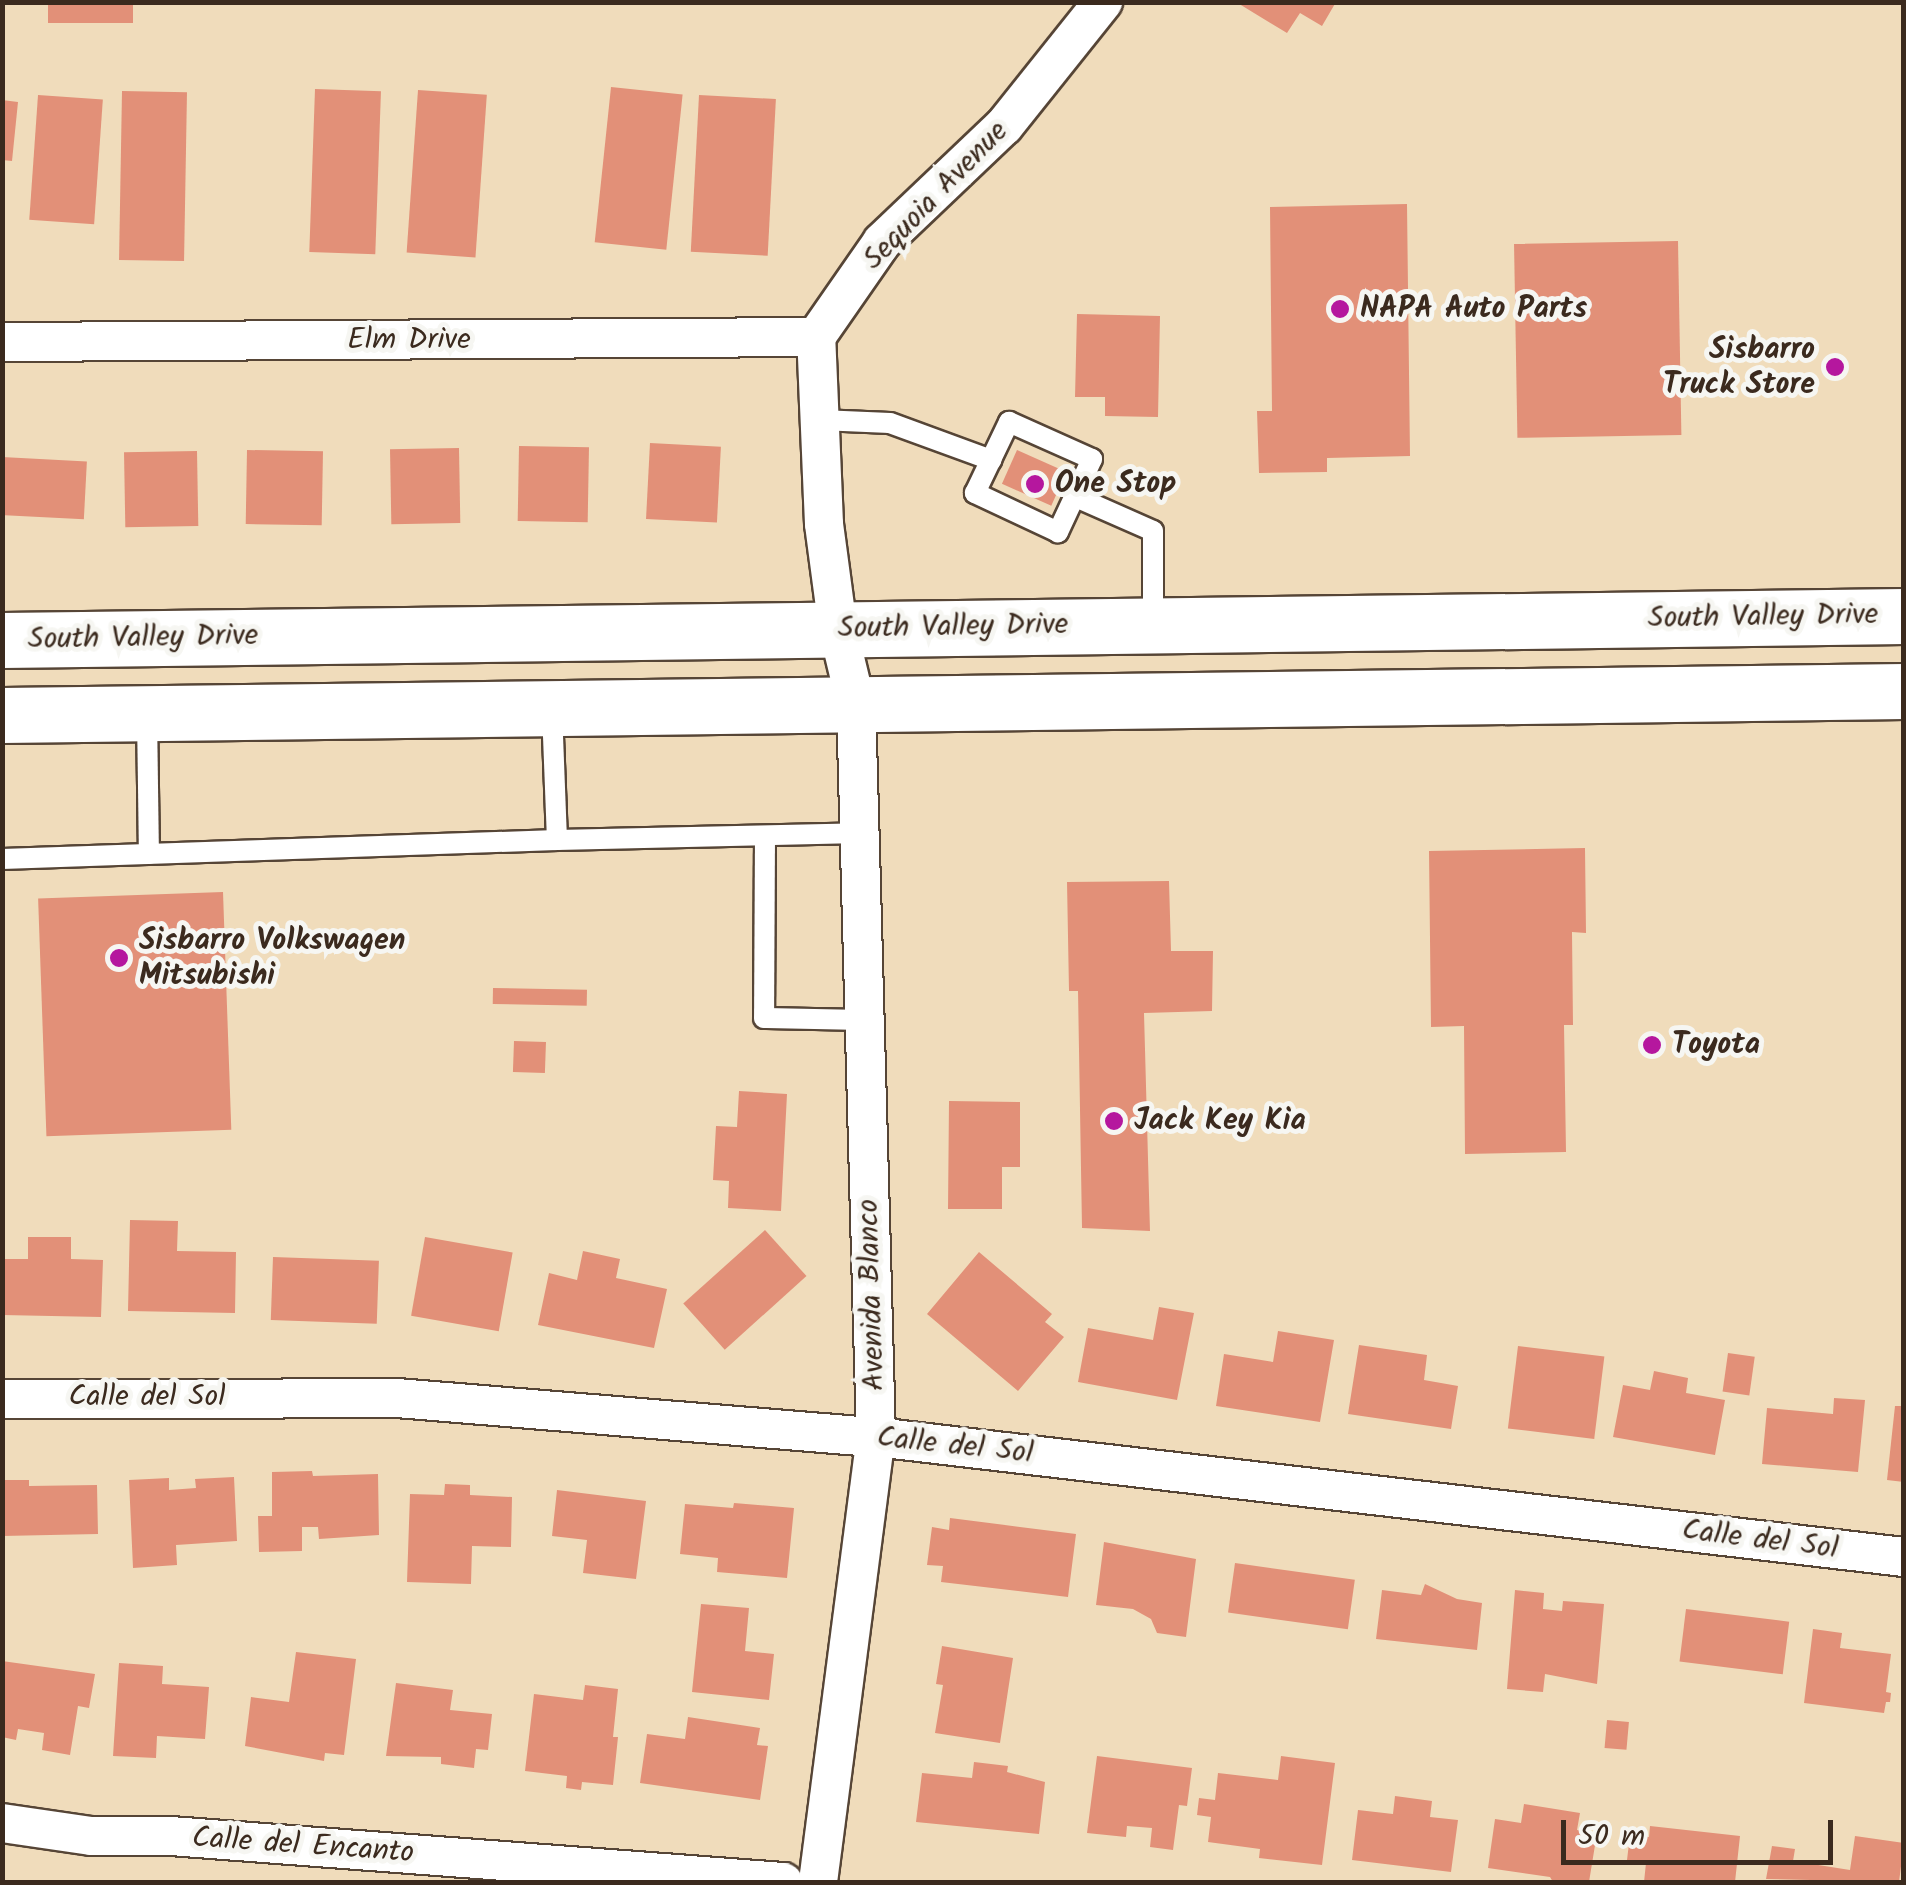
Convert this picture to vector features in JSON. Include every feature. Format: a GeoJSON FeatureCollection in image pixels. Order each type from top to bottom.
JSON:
{"type":"FeatureCollection","features":[{"type":"Feature","properties":{"kind":"main road","name":"South Valley Drive"},"geometry":{"type":"LineString","coordinates":[[2,640],[1904,616]]}},
{"type":"Feature","properties":{"kind":"main road"},"geometry":{"type":"LineString","coordinates":[[2,715],[1904,691]]}},
{"type":"Feature","properties":{"kind":"street","name":"Sequoia Avenue"},"geometry":{"type":"LineString","coordinates":[[816,338],[882,242],[1004,126],[1103,2]]}},
{"type":"Feature","properties":{"kind":"street","name":"Elm Drive"},"geometry":{"type":"LineString","coordinates":[[2,342],[816,338]]}},
{"type":"Feature","properties":{"kind":"street"},"geometry":{"type":"LineString","coordinates":[[816,338],[824,524],[838,629],[856,704]]}},
{"type":"Feature","properties":{"kind":"street","name":"Avenida Blanco"},"geometry":{"type":"LineString","coordinates":[[818,1882],[876,1437],[856,704]]}},
{"type":"Feature","properties":{"kind":"street","name":"Calle del Sol"},"geometry":{"type":"LineString","coordinates":[[2,1399],[396,1398],[876,1437],[1904,1556]]}},
{"type":"Feature","properties":{"kind":"street","name":"Calle del Encanto"},"geometry":{"type":"LineString","coordinates":[[2,1822],[92,1836],[171,1836],[783,1882]]}},
{"type":"Feature","properties":{"kind":"lane"},"geometry":{"type":"LineString","coordinates":[[820,420],[890,422],[990,460]]}},
{"type":"Feature","properties":{"kind":"lane"},"geometry":{"type":"LineString","coordinates":[[1009,422],[1092,459],[1076,497],[1058,532],[975,493],[1009,422]]}},
{"type":"Feature","properties":{"kind":"lane"},"geometry":{"type":"LineString","coordinates":[[1076,497],[1153,530],[1154,625]]}},
{"type":"Feature","properties":{"kind":"lane"},"geometry":{"type":"LineString","coordinates":[[552,708],[557,840]]}},
{"type":"Feature","properties":{"kind":"lane"},"geometry":{"type":"LineString","coordinates":[[146,713],[150,854]]}},
{"type":"Feature","properties":{"kind":"lane"},"geometry":{"type":"LineString","coordinates":[[2,859],[860,833]]}},
{"type":"Feature","properties":{"kind":"lane"},"geometry":{"type":"LineString","coordinates":[[766,836],[764,1018],[865,1020]]}},
{"type":"Feature","properties":{"kind":"building"},"geometry":{"type":"Polygon","coordinates":[[[48,2],[133,2],[133,23],[48,23],[48,2]]]}},
{"type":"Feature","properties":{"kind":"building"},"geometry":{"type":"Polygon","coordinates":[[[1236,2],[1336,2],[1322,26],[1300,13],[1287,33],[1236,2]]]}},
{"type":"Feature","properties":{"kind":"building"},"geometry":{"type":"Polygon","coordinates":[[[611,87],[683,95],[666,250],[595,242],[611,87]]]}},
{"type":"Feature","properties":{"kind":"building"},"geometry":{"type":"Polygon","coordinates":[[[315,89],[381,91],[375,254],[309,252],[315,89]]]}},
{"type":"Feature","properties":{"kind":"building"},"geometry":{"type":"Polygon","coordinates":[[[418,90],[487,95],[475,257],[407,253],[418,90]]]}},
{"type":"Feature","properties":{"kind":"building"},"geometry":{"type":"Polygon","coordinates":[[[122,91],[187,92],[184,261],[119,260],[122,91]]]}},
{"type":"Feature","properties":{"kind":"building"},"geometry":{"type":"Polygon","coordinates":[[[38,95],[103,100],[94,224],[29,220],[38,95]]]}},
{"type":"Feature","properties":{"kind":"building"},"geometry":{"type":"Polygon","coordinates":[[[699,95],[776,99],[768,256],[691,252],[699,95]]]}},
{"type":"Feature","properties":{"kind":"building"},"geometry":{"type":"Polygon","coordinates":[[[2,100],[18,102],[12,161],[2,160],[2,100]]]}},
{"type":"Feature","properties":{"kind":"building","name":"NAPA Auto Parts"},"geometry":{"type":"Polygon","coordinates":[[[1407,204],[1410,456],[1327,458],[1327,472],[1259,473],[1257,411],[1272,411],[1270,207],[1407,204]]]}},
{"type":"Feature","properties":{"kind":"building"},"geometry":{"type":"Polygon","coordinates":[[[1678,241],[1681,435],[1517,438],[1514,244],[1678,241]]]}},
{"type":"Feature","properties":{"kind":"building"},"geometry":{"type":"Polygon","coordinates":[[[1077,314],[1160,316],[1158,417],[1105,416],[1105,397],[1075,397],[1077,314]]]}},
{"type":"Feature","properties":{"kind":"building"},"geometry":{"type":"Polygon","coordinates":[[[650,443],[721,447],[717,523],[646,519],[650,443]]]}},
{"type":"Feature","properties":{"kind":"building"},"geometry":{"type":"Polygon","coordinates":[[[519,446],[589,447],[588,522],[518,521],[519,446]]]}},
{"type":"Feature","properties":{"kind":"building"},"geometry":{"type":"Polygon","coordinates":[[[459,448],[460,523],[391,524],[390,449],[459,448]]]}},
{"type":"Feature","properties":{"kind":"building"},"geometry":{"type":"Polygon","coordinates":[[[247,450],[323,451],[322,525],[246,524],[247,450]]]}},
{"type":"Feature","properties":{"kind":"building"},"geometry":{"type":"Polygon","coordinates":[[[1017,450],[1066,472],[1051,506],[1002,484],[1017,450]]]}},
{"type":"Feature","properties":{"kind":"building"},"geometry":{"type":"Polygon","coordinates":[[[197,451],[198,526],[125,527],[124,452],[197,451]]]}},
{"type":"Feature","properties":{"kind":"building"},"geometry":{"type":"Polygon","coordinates":[[[2,457],[87,461],[84,519],[2,515],[2,457]]]}},
{"type":"Feature","properties":{"kind":"building"},"geometry":{"type":"Polygon","coordinates":[[[1585,848],[1586,933],[1572,932],[1573,1025],[1564,1025],[1566,1152],[1465,1154],[1464,1026],[1431,1027],[1429,851],[1585,848]]]}},
{"type":"Feature","properties":{"kind":"building","name":"Jack Key Kia"},"geometry":{"type":"Polygon","coordinates":[[[1169,881],[1171,951],[1213,951],[1212,1011],[1144,1013],[1150,1231],[1082,1228],[1078,991],[1069,991],[1067,882],[1169,881]]]}},
{"type":"Feature","properties":{"kind":"building"},"geometry":{"type":"Polygon","coordinates":[[[223,892],[231,1130],[46,1136],[38,898],[223,892]]]}},
{"type":"Feature","properties":{"kind":"building"},"geometry":{"type":"Polygon","coordinates":[[[493,988],[587,990],[587,1006],[493,1004],[493,988]]]}},
{"type":"Feature","properties":{"kind":"building"},"geometry":{"type":"Polygon","coordinates":[[[514,1041],[546,1042],[545,1073],[513,1072],[514,1041]]]}},
{"type":"Feature","properties":{"kind":"building"},"geometry":{"type":"Polygon","coordinates":[[[739,1091],[787,1094],[781,1211],[728,1208],[729,1181],[713,1180],[716,1126],[737,1127],[739,1091]]]}},
{"type":"Feature","properties":{"kind":"building"},"geometry":{"type":"Polygon","coordinates":[[[949,1101],[1020,1102],[1020,1167],[1002,1167],[1002,1209],[948,1209],[949,1101]]]}},
{"type":"Feature","properties":{"kind":"building"},"geometry":{"type":"Polygon","coordinates":[[[130,1220],[178,1221],[177,1251],[236,1252],[235,1313],[128,1311],[130,1220]]]}},
{"type":"Feature","properties":{"kind":"building"},"geometry":{"type":"Polygon","coordinates":[[[765,1230],[806,1276],[725,1350],[683,1304],[765,1230]]]}},
{"type":"Feature","properties":{"kind":"building"},"geometry":{"type":"Polygon","coordinates":[[[28,1237],[71,1237],[71,1259],[103,1260],[101,1317],[2,1315],[2,1259],[28,1259],[28,1237]]]}},
{"type":"Feature","properties":{"kind":"building"},"geometry":{"type":"Polygon","coordinates":[[[425,1237],[513,1252],[499,1331],[411,1316],[425,1237]]]}},
{"type":"Feature","properties":{"kind":"building"},"geometry":{"type":"Polygon","coordinates":[[[583,1251],[620,1259],[616,1278],[667,1289],[654,1348],[538,1325],[549,1273],[577,1280],[583,1251]]]}},
{"type":"Feature","properties":{"kind":"building"},"geometry":{"type":"Polygon","coordinates":[[[979,1252],[1052,1314],[1045,1322],[1064,1337],[1018,1391],[927,1314],[979,1252]]]}},
{"type":"Feature","properties":{"kind":"building"},"geometry":{"type":"Polygon","coordinates":[[[273,1257],[379,1261],[377,1324],[271,1320],[273,1257]]]}},
{"type":"Feature","properties":{"kind":"building"},"geometry":{"type":"Polygon","coordinates":[[[1159,1307],[1194,1313],[1177,1400],[1078,1382],[1088,1328],[1153,1340],[1159,1307]]]}},
{"type":"Feature","properties":{"kind":"building"},"geometry":{"type":"Polygon","coordinates":[[[1278,1331],[1334,1340],[1320,1422],[1216,1406],[1224,1354],[1273,1362],[1278,1331]]]}},
{"type":"Feature","properties":{"kind":"building"},"geometry":{"type":"Polygon","coordinates":[[[1359,1345],[1427,1355],[1424,1380],[1458,1386],[1451,1429],[1348,1414],[1359,1345]]]}},
{"type":"Feature","properties":{"kind":"building"},"geometry":{"type":"Polygon","coordinates":[[[1518,1346],[1604,1357],[1594,1439],[1508,1428],[1518,1346]]]}},
{"type":"Feature","properties":{"kind":"building"},"geometry":{"type":"Polygon","coordinates":[[[1728,1353],[1755,1357],[1749,1395],[1723,1392],[1728,1353]]]}},
{"type":"Feature","properties":{"kind":"building"},"geometry":{"type":"Polygon","coordinates":[[[1654,1371],[1688,1378],[1686,1393],[1725,1400],[1715,1455],[1613,1437],[1623,1385],[1650,1390],[1654,1371]]]}},
{"type":"Feature","properties":{"kind":"building"},"geometry":{"type":"Polygon","coordinates":[[[1834,1398],[1865,1400],[1858,1472],[1762,1464],[1767,1408],[1833,1414],[1834,1398]]]}},
{"type":"Feature","properties":{"kind":"building"},"geometry":{"type":"Polygon","coordinates":[[[1895,1406],[1904,1406],[1904,1482],[1887,1480],[1895,1406]]]}},
{"type":"Feature","properties":{"kind":"building"},"geometry":{"type":"Polygon","coordinates":[[[312,1471],[313,1476],[378,1474],[379,1535],[319,1539],[318,1527],[302,1527],[302,1551],[259,1552],[258,1516],[272,1516],[272,1472],[312,1471]]]}},
{"type":"Feature","properties":{"kind":"building"},"geometry":{"type":"Polygon","coordinates":[[[234,1477],[237,1541],[176,1545],[177,1565],[133,1568],[129,1480],[169,1478],[169,1490],[196,1488],[195,1479],[234,1477]]]}},
{"type":"Feature","properties":{"kind":"building"},"geometry":{"type":"Polygon","coordinates":[[[2,1480],[29,1480],[29,1486],[97,1485],[98,1534],[2,1536],[2,1480]]]}},
{"type":"Feature","properties":{"kind":"building"},"geometry":{"type":"Polygon","coordinates":[[[445,1484],[470,1485],[470,1495],[512,1497],[511,1547],[472,1546],[471,1584],[407,1582],[410,1494],[444,1495],[445,1484]]]}},
{"type":"Feature","properties":{"kind":"building"},"geometry":{"type":"Polygon","coordinates":[[[557,1490],[646,1501],[636,1579],[583,1573],[587,1540],[552,1536],[557,1490]]]}},
{"type":"Feature","properties":{"kind":"building"},"geometry":{"type":"Polygon","coordinates":[[[734,1503],[794,1508],[787,1578],[717,1572],[718,1558],[680,1554],[685,1504],[733,1508],[734,1503]]]}},
{"type":"Feature","properties":{"kind":"building"},"geometry":{"type":"Polygon","coordinates":[[[950,1518],[1076,1534],[1068,1597],[941,1582],[943,1566],[927,1565],[932,1527],[949,1530],[950,1518]]]}},
{"type":"Feature","properties":{"kind":"building"},"geometry":{"type":"Polygon","coordinates":[[[1104,1542],[1196,1559],[1186,1637],[1157,1633],[1151,1619],[1133,1609],[1096,1605],[1104,1542]]]}},
{"type":"Feature","properties":{"kind":"building"},"geometry":{"type":"Polygon","coordinates":[[[1235,1563],[1355,1580],[1348,1629],[1228,1613],[1235,1563]]]}},
{"type":"Feature","properties":{"kind":"building"},"geometry":{"type":"Polygon","coordinates":[[[1425,1584],[1457,1599],[1482,1603],[1477,1650],[1376,1639],[1382,1590],[1421,1595],[1425,1584]]]}},
{"type":"Feature","properties":{"kind":"building"},"geometry":{"type":"Polygon","coordinates":[[[1515,1590],[1544,1593],[1543,1609],[1562,1611],[1563,1601],[1604,1604],[1597,1684],[1545,1674],[1543,1692],[1507,1689],[1515,1590]]]}},
{"type":"Feature","properties":{"kind":"building"},"geometry":{"type":"Polygon","coordinates":[[[701,1604],[749,1608],[745,1651],[774,1654],[769,1700],[692,1692],[701,1604]]]}},
{"type":"Feature","properties":{"kind":"building"},"geometry":{"type":"Polygon","coordinates":[[[1686,1609],[1789,1622],[1783,1674],[1680,1662],[1686,1609]]]}},
{"type":"Feature","properties":{"kind":"building"},"geometry":{"type":"Polygon","coordinates":[[[1813,1629],[1842,1633],[1840,1648],[1891,1654],[1886,1692],[1891,1693],[1890,1702],[1886,1702],[1884,1713],[1804,1703],[1813,1629]]]}},
{"type":"Feature","properties":{"kind":"building"},"geometry":{"type":"Polygon","coordinates":[[[942,1646],[1013,1658],[1000,1743],[935,1733],[943,1685],[936,1684],[942,1646]]]}},
{"type":"Feature","properties":{"kind":"building"},"geometry":{"type":"Polygon","coordinates":[[[296,1652],[356,1659],[344,1755],[325,1753],[324,1761],[245,1746],[251,1697],[289,1702],[296,1652]]]}},
{"type":"Feature","properties":{"kind":"building"},"geometry":{"type":"Polygon","coordinates":[[[2,1661],[95,1674],[89,1708],[78,1706],[70,1755],[42,1750],[44,1733],[18,1729],[16,1740],[2,1737],[2,1661]]]}},
{"type":"Feature","properties":{"kind":"building"},"geometry":{"type":"Polygon","coordinates":[[[119,1663],[163,1666],[162,1684],[209,1687],[205,1739],[157,1736],[156,1758],[113,1756],[119,1663]]]}},
{"type":"Feature","properties":{"kind":"building"},"geometry":{"type":"Polygon","coordinates":[[[396,1683],[453,1690],[450,1710],[492,1714],[488,1750],[476,1749],[474,1768],[441,1764],[441,1757],[386,1756],[396,1683]]]}},
{"type":"Feature","properties":{"kind":"building"},"geometry":{"type":"Polygon","coordinates":[[[585,1685],[618,1689],[613,1737],[618,1737],[613,1785],[582,1782],[581,1790],[566,1788],[567,1776],[525,1771],[534,1694],[583,1700],[585,1685]]]}},
{"type":"Feature","properties":{"kind":"building"},"geometry":{"type":"Polygon","coordinates":[[[688,1717],[760,1728],[757,1745],[768,1746],[760,1800],[640,1783],[647,1734],[685,1739],[688,1717]]]}},
{"type":"Feature","properties":{"kind":"building"},"geometry":{"type":"Polygon","coordinates":[[[1607,1720],[1629,1722],[1626,1750],[1605,1748],[1607,1720]]]}},
{"type":"Feature","properties":{"kind":"building"},"geometry":{"type":"Polygon","coordinates":[[[1097,1756],[1192,1768],[1187,1806],[1179,1805],[1173,1850],[1150,1847],[1152,1828],[1127,1826],[1126,1837],[1087,1833],[1097,1756]]]}},
{"type":"Feature","properties":{"kind":"building"},"geometry":{"type":"Polygon","coordinates":[[[1281,1756],[1335,1763],[1322,1865],[1259,1858],[1260,1849],[1208,1842],[1211,1817],[1197,1815],[1199,1798],[1215,1800],[1218,1773],[1278,1780],[1281,1756]]]}},
{"type":"Feature","properties":{"kind":"building"},"geometry":{"type":"Polygon","coordinates":[[[974,1762],[1008,1766],[1007,1772],[1045,1782],[1039,1834],[916,1822],[922,1773],[972,1778],[974,1762]]]}},
{"type":"Feature","properties":{"kind":"building"},"geometry":{"type":"Polygon","coordinates":[[[1395,1796],[1432,1801],[1430,1817],[1458,1820],[1451,1872],[1352,1860],[1358,1810],[1393,1814],[1395,1796]]]}},
{"type":"Feature","properties":{"kind":"building"},"geometry":{"type":"Polygon","coordinates":[[[1524,1804],[1580,1813],[1577,1830],[1597,1833],[1589,1882],[1553,1882],[1550,1877],[1488,1868],[1495,1819],[1521,1823],[1524,1804]]]}},
{"type":"Feature","properties":{"kind":"building"},"geometry":{"type":"Polygon","coordinates":[[[1650,1826],[1740,1836],[1735,1882],[1644,1882],[1646,1863],[1627,1860],[1630,1835],[1649,1837],[1650,1826]]]}},
{"type":"Feature","properties":{"kind":"building"},"geometry":{"type":"Polygon","coordinates":[[[1855,1836],[1904,1843],[1899,1882],[1766,1879],[1772,1846],[1795,1849],[1793,1861],[1850,1870],[1855,1836]]]}},
{"type":"Feature","properties":{"kind":"place","name":"NAPA Auto Parts"},"geometry":{"type":"Point","coordinates":[1340,309]}},
{"type":"Feature","properties":{"kind":"place","name":"Sisbarro Truck Store"},"geometry":{"type":"Point","coordinates":[1835,367]}},
{"type":"Feature","properties":{"kind":"place","name":"One Stop"},"geometry":{"type":"Point","coordinates":[1035,484]}},
{"type":"Feature","properties":{"kind":"place","name":"Sisbarro Volkswagen Mitsubishi"},"geometry":{"type":"Point","coordinates":[119,958]}},
{"type":"Feature","properties":{"kind":"place","name":"Toyota"},"geometry":{"type":"Point","coordinates":[1652,1045]}},
{"type":"Feature","properties":{"kind":"place","name":"Jack Key Kia"},"geometry":{"type":"Point","coordinates":[1114,1121]}}]}
